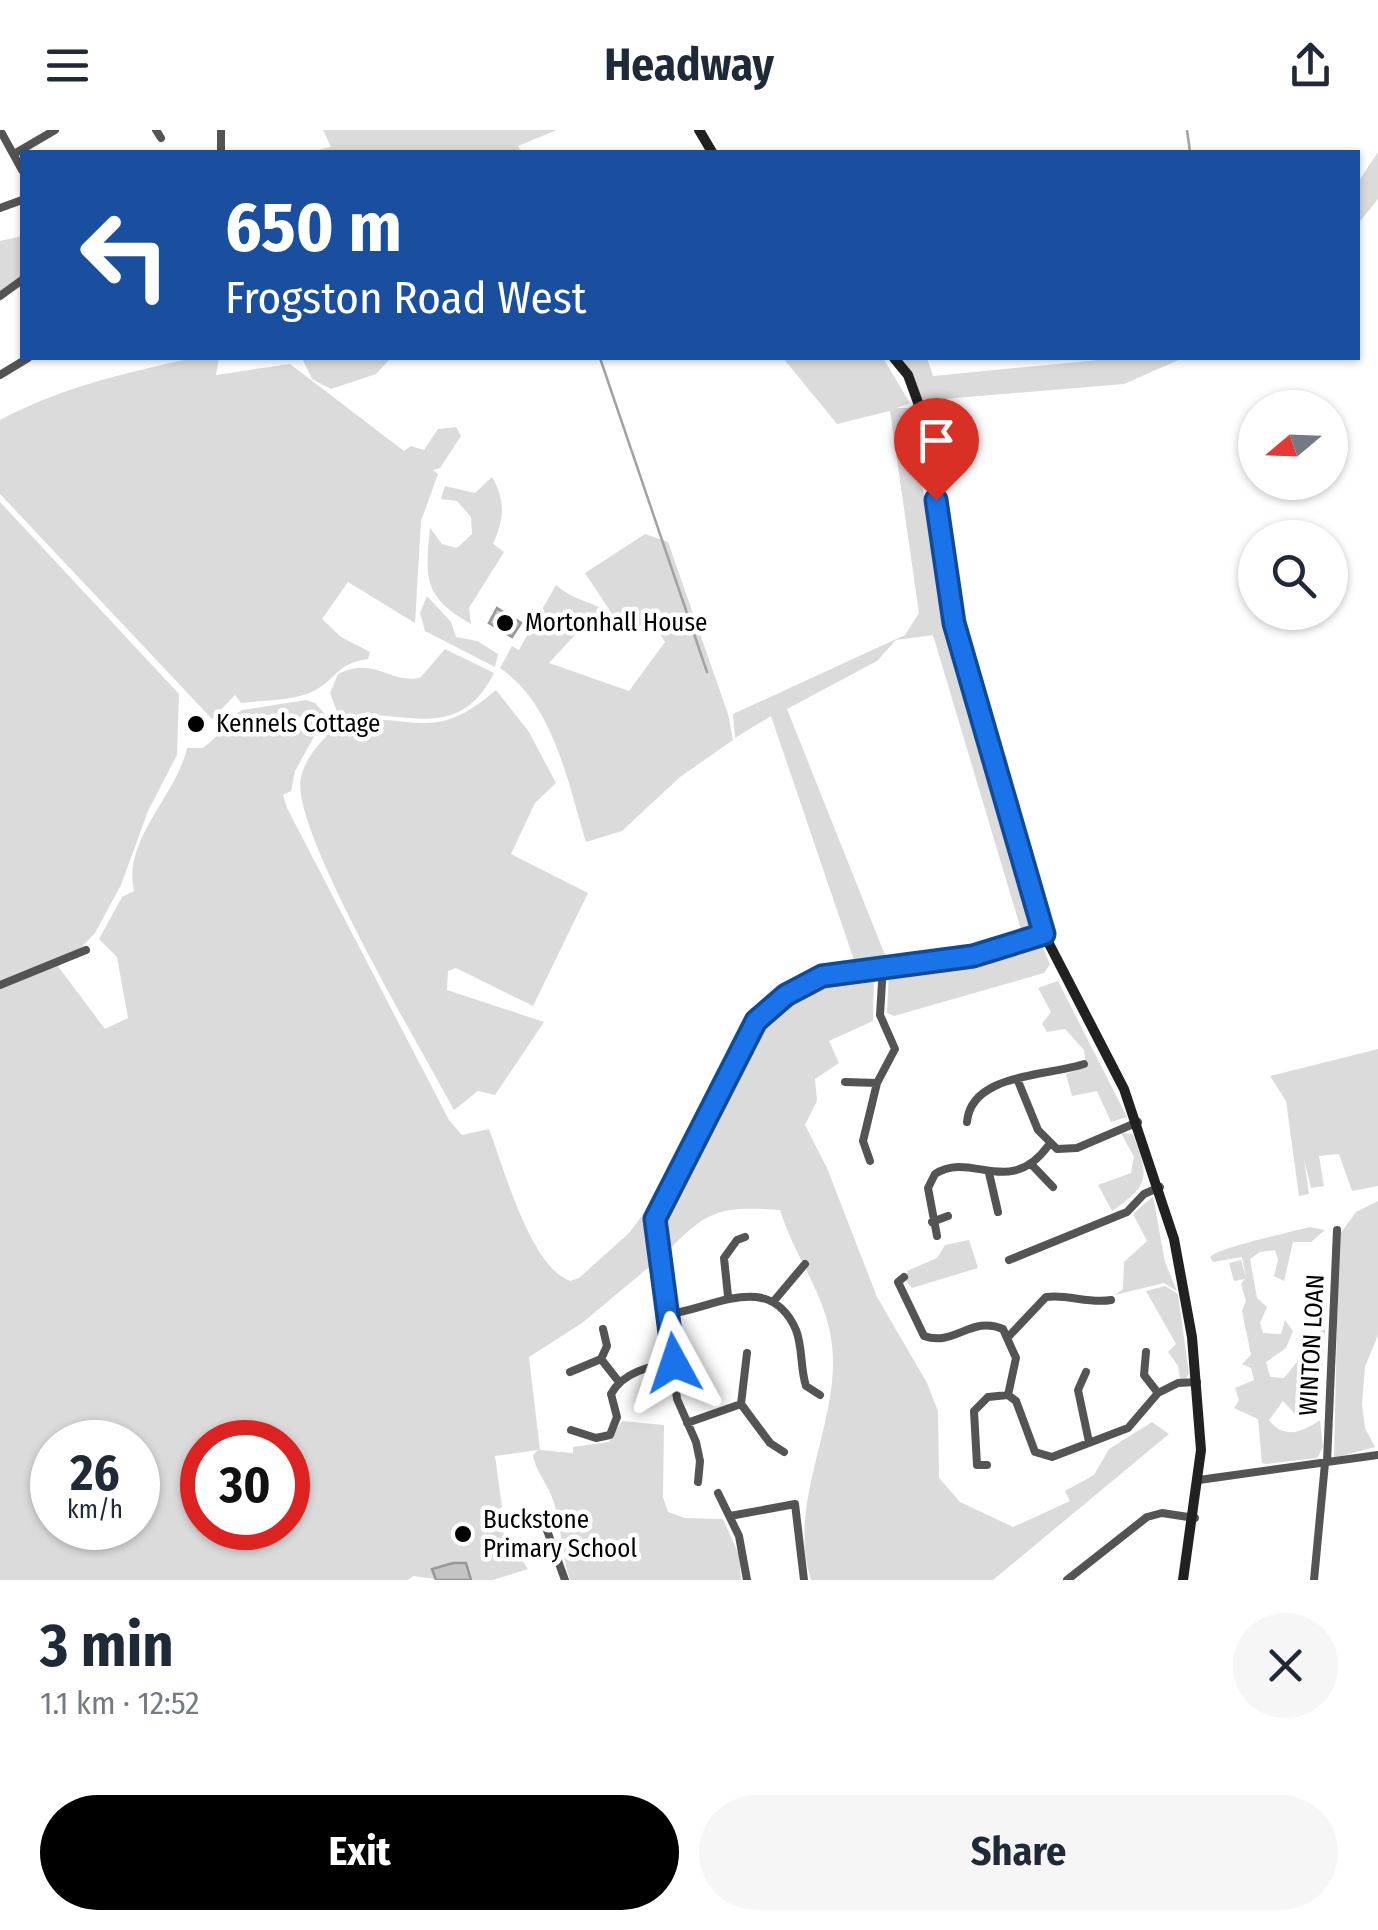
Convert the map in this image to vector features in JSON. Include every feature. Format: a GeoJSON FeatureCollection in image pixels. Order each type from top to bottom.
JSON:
{"type":"FeatureCollection","features":[{"type":"Feature","properties":{"kind":"main road"},"geometry":{"type":"LineString","coordinates":[[895,360],[919,400],[930,442],[954,623],[1044,934],[1138,1122],[1160,1187],[1184,1289],[1198,1382],[1199,1480],[1182,1580]]}},
{"type":"Feature","properties":{"kind":"street"},"geometry":{"type":"LineString","coordinates":[[0,130],[20,166]]}},
{"type":"Feature","properties":{"kind":"street"},"geometry":{"type":"LineString","coordinates":[[21,150],[55,130]]}},
{"type":"Feature","properties":{"kind":"street"},"geometry":{"type":"LineString","coordinates":[[14,154],[20,150]]}},
{"type":"Feature","properties":{"kind":"street"},"geometry":{"type":"LineString","coordinates":[[0,375],[25,360]]}},
{"type":"Feature","properties":{"kind":"street"},"geometry":{"type":"LineString","coordinates":[[698,1482],[700,1462],[677,1400],[670,1314],[655,1219],[756,1021],[786,995],[809,982],[883,966],[973,956],[1044,934]]}},
{"type":"Feature","properties":{"kind":"street"},"geometry":{"type":"LineString","coordinates":[[0,985],[86,950]]}},
{"type":"Feature","properties":{"kind":"street"},"geometry":{"type":"LineString","coordinates":[[870,1161],[859,1141],[877,1083],[895,1049],[880,1012],[883,966]]}},
{"type":"Feature","properties":{"kind":"street"},"geometry":{"type":"LineString","coordinates":[[967,1122],[963,1110],[984,1092],[1080,1066],[1072,1054]]}},
{"type":"Feature","properties":{"kind":"street"},"geometry":{"type":"LineString","coordinates":[[885,1070],[896,1077]]}},
{"type":"Feature","properties":{"kind":"street"},"geometry":{"type":"LineString","coordinates":[[1018,1081],[1029,1114],[1048,1146],[1070,1150],[1138,1122]]}},
{"type":"Feature","properties":{"kind":"street"},"geometry":{"type":"LineString","coordinates":[[846,1082],[877,1083]]}},
{"type":"Feature","properties":{"kind":"street"},"geometry":{"type":"LineString","coordinates":[[937,1236],[928,1188],[935,1174],[952,1167],[989,1174],[1031,1164],[1048,1146]]}},
{"type":"Feature","properties":{"kind":"street"},"geometry":{"type":"LineString","coordinates":[[1031,1164],[1040,1183],[1053,1187]]}},
{"type":"Feature","properties":{"kind":"street"},"geometry":{"type":"LineString","coordinates":[[989,1174],[998,1207]]}},
{"type":"Feature","properties":{"kind":"street"},"geometry":{"type":"LineString","coordinates":[[1009,1260],[1127,1212],[1144,1194],[1160,1187]]}},
{"type":"Feature","properties":{"kind":"street"},"geometry":{"type":"LineString","coordinates":[[932,1222],[948,1216]]}},
{"type":"Feature","properties":{"kind":"street","name":"WINTON LOAN"},"geometry":{"type":"LineString","coordinates":[[1314,1580],[1326,1462],[1337,1230]]}},
{"type":"Feature","properties":{"kind":"street"},"geometry":{"type":"LineString","coordinates":[[728,1296],[724,1258],[737,1240],[745,1237]]}},
{"type":"Feature","properties":{"kind":"street"},"geometry":{"type":"LineString","coordinates":[[773,1302],[806,1264]]}},
{"type":"Feature","properties":{"kind":"street"},"geometry":{"type":"LineString","coordinates":[[904,1277],[898,1282],[924,1336],[944,1340],[983,1324],[996,1326],[1009,1336],[1016,1358],[1008,1395]]}},
{"type":"Feature","properties":{"kind":"street"},"geometry":{"type":"LineString","coordinates":[[670,1314],[744,1294],[773,1302],[796,1329],[806,1386],[820,1395]]}},
{"type":"Feature","properties":{"kind":"street"},"geometry":{"type":"LineString","coordinates":[[1009,1336],[1046,1298],[1081,1298],[1094,1303],[1111,1300]]}},
{"type":"Feature","properties":{"kind":"street"},"geometry":{"type":"LineString","coordinates":[[570,1372],[601,1360],[607,1346],[603,1329]]}},
{"type":"Feature","properties":{"kind":"street"},"geometry":{"type":"LineString","coordinates":[[1146,1352],[1144,1375],[1158,1393]]}},
{"type":"Feature","properties":{"kind":"street"},"geometry":{"type":"LineString","coordinates":[[747,1354],[741,1404],[770,1443],[784,1452]]}},
{"type":"Feature","properties":{"kind":"street"},"geometry":{"type":"LineString","coordinates":[[601,1360],[619,1382]]}},
{"type":"Feature","properties":{"kind":"street"},"geometry":{"type":"LineString","coordinates":[[571,1430],[596,1438],[610,1435],[616,1417],[611,1394],[619,1382],[648,1367],[674,1363]]}},
{"type":"Feature","properties":{"kind":"street"},"geometry":{"type":"LineString","coordinates":[[1086,1372],[1078,1390],[1089,1442]]}},
{"type":"Feature","properties":{"kind":"street"},"geometry":{"type":"LineString","coordinates":[[987,1465],[977,1465],[974,1411],[988,1396],[1008,1395],[1016,1401],[1035,1452],[1052,1457],[1128,1428],[1158,1393],[1178,1383],[1198,1382]]}},
{"type":"Feature","properties":{"kind":"street"},"geometry":{"type":"LineString","coordinates":[[687,1423],[741,1404]]}},
{"type":"Feature","properties":{"kind":"street"},"geometry":{"type":"LineString","coordinates":[[1199,1480],[1378,1455]]}},
{"type":"Feature","properties":{"kind":"street"},"geometry":{"type":"LineString","coordinates":[[718,1493],[745,1558],[747,1580]]}},
{"type":"Feature","properties":{"kind":"street"},"geometry":{"type":"LineString","coordinates":[[730,1516],[795,1504],[804,1580]]}},
{"type":"Feature","properties":{"kind":"street"},"geometry":{"type":"LineString","coordinates":[[1068,1580],[1147,1517],[1162,1513],[1195,1518]]}},
{"type":"Feature","properties":{"kind":"street"},"geometry":{"type":"LineString","coordinates":[[544,1520],[565,1580]]}},
{"type":"Feature","properties":{"kind":"shaded area"},"geometry":{"type":"Polygon","coordinates":[[[323,130],[557,130],[518,146],[521,150],[319,150],[331,147],[323,130]]]}},
{"type":"Feature","properties":{"kind":"shaded area"},"geometry":{"type":"Polygon","coordinates":[[[1378,152],[1378,199],[1360,222],[1360,179],[1378,152]]]}},
{"type":"Feature","properties":{"kind":"shaded area"},"geometry":{"type":"Polygon","coordinates":[[[20,236],[20,278],[0,292],[0,241],[20,236]]]}},
{"type":"Feature","properties":{"kind":"shaded area"},"geometry":{"type":"Polygon","coordinates":[[[185,360],[219,360],[216,375],[290,364],[404,451],[411,446],[424,450],[438,429],[456,427],[461,436],[440,468],[433,470],[438,474],[421,521],[415,623],[348,582],[322,619],[341,637],[370,652],[368,659],[349,664],[322,686],[297,697],[241,703],[235,695],[212,719],[0,494],[0,420],[70,390],[185,360]]]}},
{"type":"Feature","properties":{"kind":"shaded area"},"geometry":{"type":"Polygon","coordinates":[[[303,360],[389,360],[376,374],[331,389],[312,379],[303,360]]]}},
{"type":"Feature","properties":{"kind":"shaded area"},"geometry":{"type":"Polygon","coordinates":[[[785,360],[884,360],[910,403],[897,408],[909,408],[945,621],[1035,927],[1022,933],[933,635],[896,640],[877,661],[787,709],[885,955],[855,963],[771,716],[735,738],[733,714],[905,635],[919,613],[890,411],[837,424],[785,360]]]}},
{"type":"Feature","properties":{"kind":"shaded area"},"geometry":{"type":"Polygon","coordinates":[[[895,360],[928,360],[933,376],[1098,360],[1178,360],[1124,384],[919,401],[895,360]]]}},
{"type":"Feature","properties":{"kind":"shaded area"},"geometry":{"type":"Polygon","coordinates":[[[492,477],[502,510],[493,544],[504,552],[469,608],[471,624],[444,605],[431,585],[430,528],[442,544],[457,548],[472,534],[471,517],[457,501],[441,499],[445,486],[475,493],[492,477]]]}},
{"type":"Feature","properties":{"kind":"shaded area"},"geometry":{"type":"Polygon","coordinates":[[[0,502],[179,694],[177,755],[148,811],[121,885],[95,933],[77,952],[0,982],[0,502]]]}},
{"type":"Feature","properties":{"kind":"shaded area"},"geometry":{"type":"Polygon","coordinates":[[[645,534],[668,542],[728,714],[733,740],[680,777],[622,831],[586,842],[546,724],[534,702],[500,668],[512,646],[519,650],[556,585],[614,617],[585,573],[645,534]],[[649,617],[633,632],[623,631],[617,621],[586,623],[549,663],[629,691],[665,642],[649,617]]]}},
{"type":"Feature","properties":{"kind":"shaded area"},"geometry":{"type":"Polygon","coordinates":[[[427,596],[451,622],[456,637],[477,641],[498,654],[495,667],[425,631],[420,613],[427,596]]]}},
{"type":"Feature","properties":{"kind":"shaded area"},"geometry":{"type":"Polygon","coordinates":[[[445,649],[494,673],[479,696],[462,710],[425,719],[339,717],[330,693],[338,674],[362,668],[420,678],[445,649]]]}},
{"type":"Feature","properties":{"kind":"shaded area"},"geometry":{"type":"Polygon","coordinates":[[[496,690],[529,732],[556,783],[535,803],[511,854],[588,893],[533,1006],[456,968],[448,971],[447,990],[544,1022],[495,1095],[478,1091],[454,1110],[336,889],[315,842],[303,803],[301,777],[312,753],[341,721],[437,722],[474,707],[496,690]]]}},
{"type":"Feature","properties":{"kind":"shaded area"},"geometry":{"type":"Polygon","coordinates":[[[306,700],[326,715],[295,771],[291,791],[283,795],[287,808],[449,1120],[462,1135],[489,1129],[520,1214],[556,1272],[570,1281],[579,1278],[629,1233],[644,1213],[649,1217],[654,1263],[582,1323],[529,1357],[540,1450],[573,1453],[573,1447],[609,1442],[622,1421],[664,1425],[663,1497],[668,1512],[685,1518],[723,1519],[739,1555],[741,1580],[570,1580],[556,1510],[534,1461],[538,1450],[495,1456],[502,1507],[491,1514],[528,1569],[493,1580],[468,1580],[465,1563],[433,1570],[435,1579],[413,1576],[408,1580],[0,1580],[0,988],[57,965],[105,1029],[128,1018],[117,957],[99,939],[122,897],[134,891],[132,872],[136,854],[187,748],[203,748],[217,736],[214,728],[242,710],[306,700]]]}},
{"type":"Feature","properties":{"kind":"shaded area"},"geometry":{"type":"Polygon","coordinates":[[[1039,939],[1050,964],[1044,973],[894,1016],[887,1013],[889,970],[997,956],[1039,939]]]}},
{"type":"Feature","properties":{"kind":"shaded area"},"geometry":{"type":"Polygon","coordinates":[[[874,971],[873,1021],[829,1041],[839,1063],[815,1079],[817,1101],[805,1125],[827,1168],[877,1297],[927,1383],[938,1411],[939,1478],[960,1502],[1013,1527],[1070,1501],[1065,1491],[1094,1475],[1109,1449],[1152,1422],[1169,1434],[993,1580],[811,1580],[805,1551],[805,1521],[829,1403],[832,1345],[824,1310],[780,1210],[742,1209],[715,1214],[692,1228],[664,1255],[666,1201],[758,1030],[798,994],[833,979],[874,971]]]}},
{"type":"Feature","properties":{"kind":"shaded area"},"geometry":{"type":"Polygon","coordinates":[[[1058,981],[1127,1117],[1111,1122],[1097,1091],[1072,1096],[1066,1074],[1086,1067],[1084,1050],[1065,1029],[1047,1032],[1042,1024],[1051,1012],[1038,988],[1058,981]]]}},
{"type":"Feature","properties":{"kind":"shaded area"},"geometry":{"type":"Polygon","coordinates":[[[1378,1049],[1378,1186],[1352,1191],[1339,1154],[1308,1157],[1319,1156],[1324,1186],[1311,1188],[1304,1159],[1309,1194],[1299,1196],[1286,1101],[1270,1076],[1378,1049]]]}},
{"type":"Feature","properties":{"kind":"shaded area"},"geometry":{"type":"Polygon","coordinates":[[[1121,1133],[1133,1134],[1142,1160],[1143,1178],[1134,1193],[1112,1211],[1098,1185],[1131,1173],[1134,1157],[1121,1133]]]}},
{"type":"Feature","properties":{"kind":"shaded area"},"geometry":{"type":"Polygon","coordinates":[[[1153,1196],[1165,1262],[1177,1291],[1164,1283],[1115,1295],[1123,1289],[1124,1262],[1147,1241],[1133,1214],[1153,1196]]]}},
{"type":"Feature","properties":{"kind":"shaded area"},"geometry":{"type":"Polygon","coordinates":[[[1378,1201],[1378,1335],[1365,1367],[1362,1404],[1365,1428],[1375,1447],[1334,1458],[1339,1235],[1356,1212],[1378,1201]]]}},
{"type":"Feature","properties":{"kind":"shaded area"},"geometry":{"type":"Polygon","coordinates":[[[1309,1227],[1325,1230],[1311,1242],[1293,1242],[1284,1281],[1274,1276],[1278,1260],[1275,1250],[1260,1252],[1250,1259],[1257,1298],[1267,1307],[1260,1323],[1263,1333],[1281,1334],[1285,1320],[1293,1331],[1286,1348],[1266,1362],[1270,1377],[1284,1378],[1297,1362],[1305,1338],[1321,1335],[1319,1312],[1327,1305],[1319,1411],[1295,1414],[1283,1401],[1269,1420],[1281,1430],[1294,1432],[1320,1420],[1323,1447],[1317,1458],[1266,1464],[1262,1463],[1258,1419],[1234,1408],[1239,1400],[1235,1388],[1254,1380],[1251,1368],[1242,1364],[1251,1355],[1242,1311],[1246,1301],[1241,1284],[1245,1279],[1234,1281],[1229,1263],[1241,1260],[1246,1278],[1242,1257],[1213,1262],[1210,1257],[1309,1227]]]}},
{"type":"Feature","properties":{"kind":"shaded area"},"geometry":{"type":"Polygon","coordinates":[[[969,1240],[978,1268],[912,1288],[906,1281],[907,1271],[937,1258],[945,1245],[969,1240]]]}},
{"type":"Feature","properties":{"kind":"shaded area"},"geometry":{"type":"Polygon","coordinates":[[[1165,1286],[1178,1294],[1189,1374],[1185,1379],[1180,1379],[1178,1366],[1168,1352],[1176,1344],[1146,1291],[1165,1286]]]}},
{"type":"Feature","properties":{"kind":"building","name":"Mortonhall House"},"geometry":{"type":"Polygon","coordinates":[[[497,608],[521,623],[512,637],[489,623],[497,608]]]}},
{"type":"Feature","properties":{"kind":"building","name":"Buckstone Primary School"},"geometry":{"type":"Polygon","coordinates":[[[466,1563],[471,1580],[436,1580],[432,1569],[466,1563]]]}},
{"type":"Feature","properties":{"kind":"waterway"},"geometry":{"type":"LineString","coordinates":[[1187,130],[1190,150]]}},
{"type":"Feature","properties":{"kind":"waterway"},"geometry":{"type":"LineString","coordinates":[[601,360],[707,672]]}},
{"type":"Feature","properties":{"kind":"place","name":"Mortonhall House"},"geometry":{"type":"Point","coordinates":[505,623]}},
{"type":"Feature","properties":{"kind":"place","name":"Kennels Cottage"},"geometry":{"type":"Point","coordinates":[196,724]}},
{"type":"Feature","properties":{"kind":"place","name":"Buckstone Primary School"},"geometry":{"type":"Point","coordinates":[463,1534]}},
{"type":"Feature","properties":{"kind":"route"},"geometry":{"type":"LineString","coordinates":[[674,1363],[655,1219],[674,1174],[756,1021],[786,995],[822,976],[973,956],[1044,934],[954,623],[936,500]]}}]}
